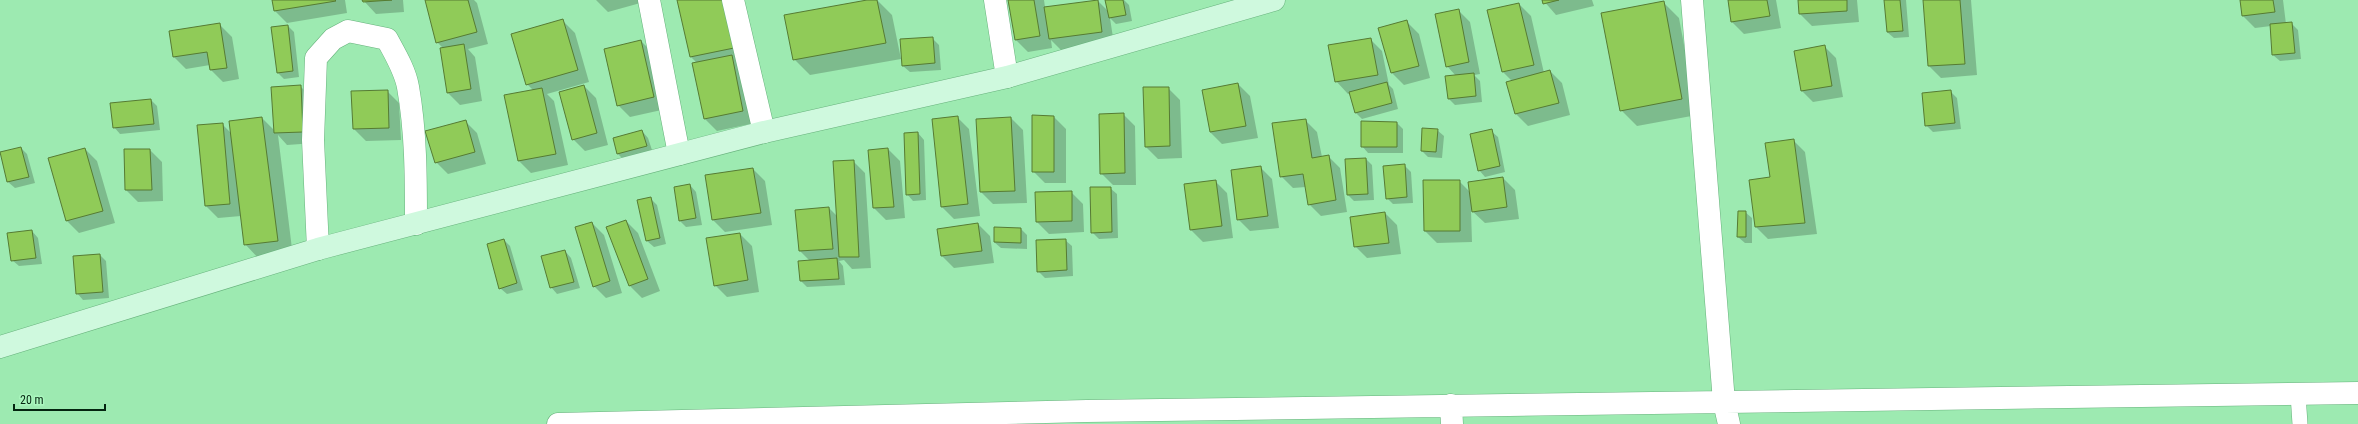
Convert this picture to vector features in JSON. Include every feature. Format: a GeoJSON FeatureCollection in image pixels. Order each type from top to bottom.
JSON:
{"type":"FeatureCollection","features":[{"type":"Feature","properties":{"kind":"street"},"geometry":{"type":"LineString","coordinates":[[649,0],[679,154]]}},
{"type":"Feature","properties":{"kind":"street"},"geometry":{"type":"LineString","coordinates":[[733,0],[764,132]]}},
{"type":"Feature","properties":{"kind":"street"},"geometry":{"type":"LineString","coordinates":[[995,0],[1007,77]]}},
{"type":"Feature","properties":{"kind":"street"},"geometry":{"type":"LineString","coordinates":[[0,347],[318,250],[764,132],[1007,77],[1274,0]]}},
{"type":"Feature","properties":{"kind":"street"},"geometry":{"type":"LineString","coordinates":[[1692,0],[1724,402],[1729,424]]}},
{"type":"Feature","properties":{"kind":"street"},"geometry":{"type":"LineString","coordinates":[[318,250],[312,140],[316,58],[333,39],[348,32],[387,39],[398,60],[408,86],[416,168],[416,224]]}},
{"type":"Feature","properties":{"kind":"street"},"geometry":{"type":"LineString","coordinates":[[558,424],[1451,415],[1724,402],[2298,399],[2358,394]]}},
{"type":"Feature","properties":{"kind":"lane"},"geometry":{"type":"LineString","coordinates":[[2298,399],[2300,424]]}},
{"type":"Feature","properties":{"kind":"building"},"geometry":{"type":"Polygon","coordinates":[[[272,0],[335,0],[336,1],[274,11],[272,0]]]}},
{"type":"Feature","properties":{"kind":"building"},"geometry":{"type":"Polygon","coordinates":[[[362,0],[392,0],[363,2],[362,0]]]}},
{"type":"Feature","properties":{"kind":"building"},"geometry":{"type":"Polygon","coordinates":[[[425,0],[468,0],[477,32],[436,43],[425,0]]]}},
{"type":"Feature","properties":{"kind":"building"},"geometry":{"type":"Polygon","coordinates":[[[677,0],[723,0],[734,48],[690,57],[677,0]]]}},
{"type":"Feature","properties":{"kind":"building"},"geometry":{"type":"Polygon","coordinates":[[[867,0],[877,0],[886,43],[793,60],[784,15],[867,0]]]}},
{"type":"Feature","properties":{"kind":"building"},"geometry":{"type":"Polygon","coordinates":[[[1008,0],[1034,0],[1040,36],[1015,40],[1008,0]]]}},
{"type":"Feature","properties":{"kind":"building"},"geometry":{"type":"Polygon","coordinates":[[[1098,0],[1102,32],[1049,39],[1044,7],[1098,0]]]}},
{"type":"Feature","properties":{"kind":"building"},"geometry":{"type":"Polygon","coordinates":[[[1105,0],[1123,0],[1126,15],[1109,18],[1105,0]]]}},
{"type":"Feature","properties":{"kind":"building"},"geometry":{"type":"Polygon","coordinates":[[[1542,0],[1559,0],[1543,4],[1542,0]]]}},
{"type":"Feature","properties":{"kind":"building"},"geometry":{"type":"Polygon","coordinates":[[[1728,0],[1767,0],[1770,16],[1731,22],[1728,0]]]}},
{"type":"Feature","properties":{"kind":"building"},"geometry":{"type":"Polygon","coordinates":[[[1798,0],[1847,0],[1847,11],[1799,14],[1798,0]]]}},
{"type":"Feature","properties":{"kind":"building"},"geometry":{"type":"Polygon","coordinates":[[[1884,0],[1900,0],[1903,31],[1887,32],[1884,0]]]}},
{"type":"Feature","properties":{"kind":"building"},"geometry":{"type":"Polygon","coordinates":[[[1923,0],[1960,0],[1965,64],[1928,66],[1923,0]]]}},
{"type":"Feature","properties":{"kind":"building"},"geometry":{"type":"Polygon","coordinates":[[[2240,0],[2273,0],[2275,12],[2242,16],[2240,0]]]}},
{"type":"Feature","properties":{"kind":"building"},"geometry":{"type":"Polygon","coordinates":[[[1664,1],[1682,99],[1620,111],[1601,13],[1664,1]]]}},
{"type":"Feature","properties":{"kind":"building"},"geometry":{"type":"Polygon","coordinates":[[[1519,3],[1534,65],[1502,72],[1487,10],[1519,3]]]}},
{"type":"Feature","properties":{"kind":"building"},"geometry":{"type":"Polygon","coordinates":[[[1459,9],[1469,62],[1446,67],[1435,14],[1459,9]]]}},
{"type":"Feature","properties":{"kind":"building"},"geometry":{"type":"Polygon","coordinates":[[[563,19],[578,70],[526,85],[511,34],[563,19]]]}},
{"type":"Feature","properties":{"kind":"building"},"geometry":{"type":"Polygon","coordinates":[[[1407,20],[1419,66],[1391,73],[1378,28],[1407,20]]]}},
{"type":"Feature","properties":{"kind":"building"},"geometry":{"type":"Polygon","coordinates":[[[2292,22],[2295,53],[2272,55],[2270,24],[2292,22]]]}},
{"type":"Feature","properties":{"kind":"building"},"geometry":{"type":"Polygon","coordinates":[[[220,23],[227,68],[210,70],[207,52],[173,57],[169,31],[220,23]]]}},
{"type":"Feature","properties":{"kind":"building"},"geometry":{"type":"Polygon","coordinates":[[[288,25],[293,71],[277,73],[271,27],[288,25]]]}},
{"type":"Feature","properties":{"kind":"building"},"geometry":{"type":"Polygon","coordinates":[[[933,37],[935,63],[902,66],[900,39],[933,37]]]}},
{"type":"Feature","properties":{"kind":"building"},"geometry":{"type":"Polygon","coordinates":[[[1371,38],[1378,75],[1335,82],[1328,45],[1371,38]]]}},
{"type":"Feature","properties":{"kind":"building"},"geometry":{"type":"Polygon","coordinates":[[[641,40],[654,97],[617,106],[604,49],[641,40]]]}},
{"type":"Feature","properties":{"kind":"building"},"geometry":{"type":"Polygon","coordinates":[[[464,44],[471,89],[447,93],[440,48],[464,44]]]}},
{"type":"Feature","properties":{"kind":"building"},"geometry":{"type":"Polygon","coordinates":[[[1825,45],[1832,86],[1801,91],[1794,51],[1825,45]]]}},
{"type":"Feature","properties":{"kind":"building"},"geometry":{"type":"Polygon","coordinates":[[[732,55],[743,111],[704,119],[692,63],[732,55]]]}},
{"type":"Feature","properties":{"kind":"building"},"geometry":{"type":"Polygon","coordinates":[[[1550,70],[1559,103],[1515,114],[1506,82],[1550,70]]]}},
{"type":"Feature","properties":{"kind":"building"},"geometry":{"type":"Polygon","coordinates":[[[1474,73],[1476,96],[1448,99],[1445,76],[1474,73]]]}},
{"type":"Feature","properties":{"kind":"building"},"geometry":{"type":"Polygon","coordinates":[[[1387,82],[1392,103],[1355,113],[1349,92],[1387,82]]]}},
{"type":"Feature","properties":{"kind":"building"},"geometry":{"type":"Polygon","coordinates":[[[1238,83],[1246,126],[1210,132],[1202,90],[1238,83]]]}},
{"type":"Feature","properties":{"kind":"building"},"geometry":{"type":"Polygon","coordinates":[[[301,85],[303,132],[274,133],[271,87],[301,85]]]}},
{"type":"Feature","properties":{"kind":"building"},"geometry":{"type":"Polygon","coordinates":[[[584,85],[597,133],[572,140],[559,92],[584,85]]]}},
{"type":"Feature","properties":{"kind":"building"},"geometry":{"type":"Polygon","coordinates":[[[1143,87],[1169,87],[1170,146],[1145,147],[1143,87]]]}},
{"type":"Feature","properties":{"kind":"building"},"geometry":{"type":"Polygon","coordinates":[[[542,88],[556,154],[518,161],[504,95],[542,88]]]}},
{"type":"Feature","properties":{"kind":"building"},"geometry":{"type":"Polygon","coordinates":[[[388,90],[389,128],[353,129],[351,91],[388,90]]]}},
{"type":"Feature","properties":{"kind":"building"},"geometry":{"type":"Polygon","coordinates":[[[1951,90],[1955,123],[1925,126],[1922,93],[1951,90]]]}},
{"type":"Feature","properties":{"kind":"building"},"geometry":{"type":"Polygon","coordinates":[[[151,99],[154,124],[113,128],[110,103],[151,99]]]}},
{"type":"Feature","properties":{"kind":"building"},"geometry":{"type":"Polygon","coordinates":[[[1124,113],[1125,173],[1100,174],[1099,114],[1124,113]]]}},
{"type":"Feature","properties":{"kind":"building"},"geometry":{"type":"Polygon","coordinates":[[[1032,115],[1054,116],[1054,172],[1032,172],[1032,115]]]}},
{"type":"Feature","properties":{"kind":"building"},"geometry":{"type":"Polygon","coordinates":[[[958,116],[968,204],[941,207],[932,119],[958,116]]]}},
{"type":"Feature","properties":{"kind":"building"},"geometry":{"type":"Polygon","coordinates":[[[262,117],[278,241],[244,245],[229,121],[262,117]]]}},
{"type":"Feature","properties":{"kind":"building"},"geometry":{"type":"Polygon","coordinates":[[[1011,117],[1015,191],[980,192],[976,119],[1011,117]]]}},
{"type":"Feature","properties":{"kind":"building"},"geometry":{"type":"Polygon","coordinates":[[[1306,119],[1312,158],[1329,155],[1336,200],[1308,205],[1303,174],[1280,177],[1272,123],[1306,119]]]}},
{"type":"Feature","properties":{"kind":"building"},"geometry":{"type":"Polygon","coordinates":[[[466,120],[475,152],[435,163],[425,131],[466,120]]]}},
{"type":"Feature","properties":{"kind":"building"},"geometry":{"type":"Polygon","coordinates":[[[1361,121],[1397,122],[1397,147],[1361,147],[1361,121]]]}},
{"type":"Feature","properties":{"kind":"building"},"geometry":{"type":"Polygon","coordinates":[[[223,123],[230,204],[205,206],[197,125],[223,123]]]}},
{"type":"Feature","properties":{"kind":"building"},"geometry":{"type":"Polygon","coordinates":[[[1422,128],[1438,129],[1436,152],[1421,151],[1422,128]]]}},
{"type":"Feature","properties":{"kind":"building"},"geometry":{"type":"Polygon","coordinates":[[[1492,129],[1500,166],[1478,171],[1470,134],[1492,129]]]}},
{"type":"Feature","properties":{"kind":"building"},"geometry":{"type":"Polygon","coordinates":[[[642,130],[647,146],[617,154],[613,138],[642,130]]]}},
{"type":"Feature","properties":{"kind":"building"},"geometry":{"type":"Polygon","coordinates":[[[918,132],[920,194],[906,195],[904,133],[918,132]]]}},
{"type":"Feature","properties":{"kind":"building"},"geometry":{"type":"Polygon","coordinates":[[[1794,139],[1805,223],[1755,227],[1749,180],[1770,177],[1765,143],[1794,139]]]}},
{"type":"Feature","properties":{"kind":"building"},"geometry":{"type":"Polygon","coordinates":[[[21,147],[29,177],[7,182],[0,152],[21,147]]]}},
{"type":"Feature","properties":{"kind":"building"},"geometry":{"type":"Polygon","coordinates":[[[85,148],[103,211],[66,221],[48,158],[85,148]]]}},
{"type":"Feature","properties":{"kind":"building"},"geometry":{"type":"Polygon","coordinates":[[[888,148],[894,207],[873,208],[868,150],[888,148]]]}},
{"type":"Feature","properties":{"kind":"building"},"geometry":{"type":"Polygon","coordinates":[[[124,149],[150,149],[152,190],[125,190],[124,149]]]}},
{"type":"Feature","properties":{"kind":"building"},"geometry":{"type":"Polygon","coordinates":[[[1366,158],[1368,194],[1347,195],[1345,159],[1366,158]]]}},
{"type":"Feature","properties":{"kind":"building"},"geometry":{"type":"Polygon","coordinates":[[[854,160],[859,257],[839,257],[833,161],[854,160]]]}},
{"type":"Feature","properties":{"kind":"building"},"geometry":{"type":"Polygon","coordinates":[[[1405,164],[1407,197],[1386,199],[1383,166],[1405,164]]]}},
{"type":"Feature","properties":{"kind":"building"},"geometry":{"type":"Polygon","coordinates":[[[1261,166],[1268,216],[1237,220],[1231,170],[1261,166]]]}},
{"type":"Feature","properties":{"kind":"building"},"geometry":{"type":"Polygon","coordinates":[[[753,168],[761,213],[712,220],[705,175],[753,168]]]}},
{"type":"Feature","properties":{"kind":"building"},"geometry":{"type":"Polygon","coordinates":[[[1503,177],[1507,207],[1472,212],[1468,182],[1503,177]]]}},
{"type":"Feature","properties":{"kind":"building"},"geometry":{"type":"Polygon","coordinates":[[[1216,180],[1222,226],[1190,230],[1184,184],[1216,180]]]}},
{"type":"Feature","properties":{"kind":"building"},"geometry":{"type":"Polygon","coordinates":[[[1423,180],[1460,180],[1460,231],[1424,231],[1423,180]]]}},
{"type":"Feature","properties":{"kind":"building"},"geometry":{"type":"Polygon","coordinates":[[[690,184],[696,218],[679,221],[674,187],[690,184]]]}},
{"type":"Feature","properties":{"kind":"building"},"geometry":{"type":"Polygon","coordinates":[[[1090,187],[1111,187],[1112,232],[1091,233],[1090,187]]]}},
{"type":"Feature","properties":{"kind":"building"},"geometry":{"type":"Polygon","coordinates":[[[1072,191],[1072,221],[1036,222],[1035,192],[1072,191]]]}},
{"type":"Feature","properties":{"kind":"building"},"geometry":{"type":"Polygon","coordinates":[[[651,197],[660,238],[646,241],[637,200],[651,197]]]}},
{"type":"Feature","properties":{"kind":"building"},"geometry":{"type":"Polygon","coordinates":[[[829,207],[833,249],[799,251],[795,210],[829,207]]]}},
{"type":"Feature","properties":{"kind":"building"},"geometry":{"type":"Polygon","coordinates":[[[1738,211],[1746,211],[1746,237],[1737,237],[1738,211]]]}},
{"type":"Feature","properties":{"kind":"building"},"geometry":{"type":"Polygon","coordinates":[[[1385,212],[1389,243],[1354,247],[1350,217],[1385,212]]]}},
{"type":"Feature","properties":{"kind":"building"},"geometry":{"type":"Polygon","coordinates":[[[626,220],[648,279],[629,286],[606,227],[626,220]]]}},
{"type":"Feature","properties":{"kind":"building"},"geometry":{"type":"Polygon","coordinates":[[[592,222],[610,281],[593,287],[575,227],[592,222]]]}},
{"type":"Feature","properties":{"kind":"building"},"geometry":{"type":"Polygon","coordinates":[[[978,223],[982,251],[941,256],[937,229],[978,223]]]}},
{"type":"Feature","properties":{"kind":"building"},"geometry":{"type":"Polygon","coordinates":[[[994,227],[1021,228],[1021,243],[994,242],[994,227]]]}},
{"type":"Feature","properties":{"kind":"building"},"geometry":{"type":"Polygon","coordinates":[[[32,230],[36,258],[11,261],[7,233],[32,230]]]}},
{"type":"Feature","properties":{"kind":"building"},"geometry":{"type":"Polygon","coordinates":[[[740,233],[748,280],[714,286],[706,238],[740,233]]]}},
{"type":"Feature","properties":{"kind":"building"},"geometry":{"type":"Polygon","coordinates":[[[504,239],[517,283],[499,289],[487,244],[504,239]]]}},
{"type":"Feature","properties":{"kind":"building"},"geometry":{"type":"Polygon","coordinates":[[[1066,239],[1067,270],[1037,272],[1036,240],[1066,239]]]}},
{"type":"Feature","properties":{"kind":"building"},"geometry":{"type":"Polygon","coordinates":[[[565,250],[574,282],[550,288],[541,256],[565,250]]]}},
{"type":"Feature","properties":{"kind":"building"},"geometry":{"type":"Polygon","coordinates":[[[100,254],[103,292],[76,294],[73,256],[100,254]]]}},
{"type":"Feature","properties":{"kind":"building"},"geometry":{"type":"Polygon","coordinates":[[[837,258],[839,279],[800,281],[798,261],[837,258]]]}}]}
